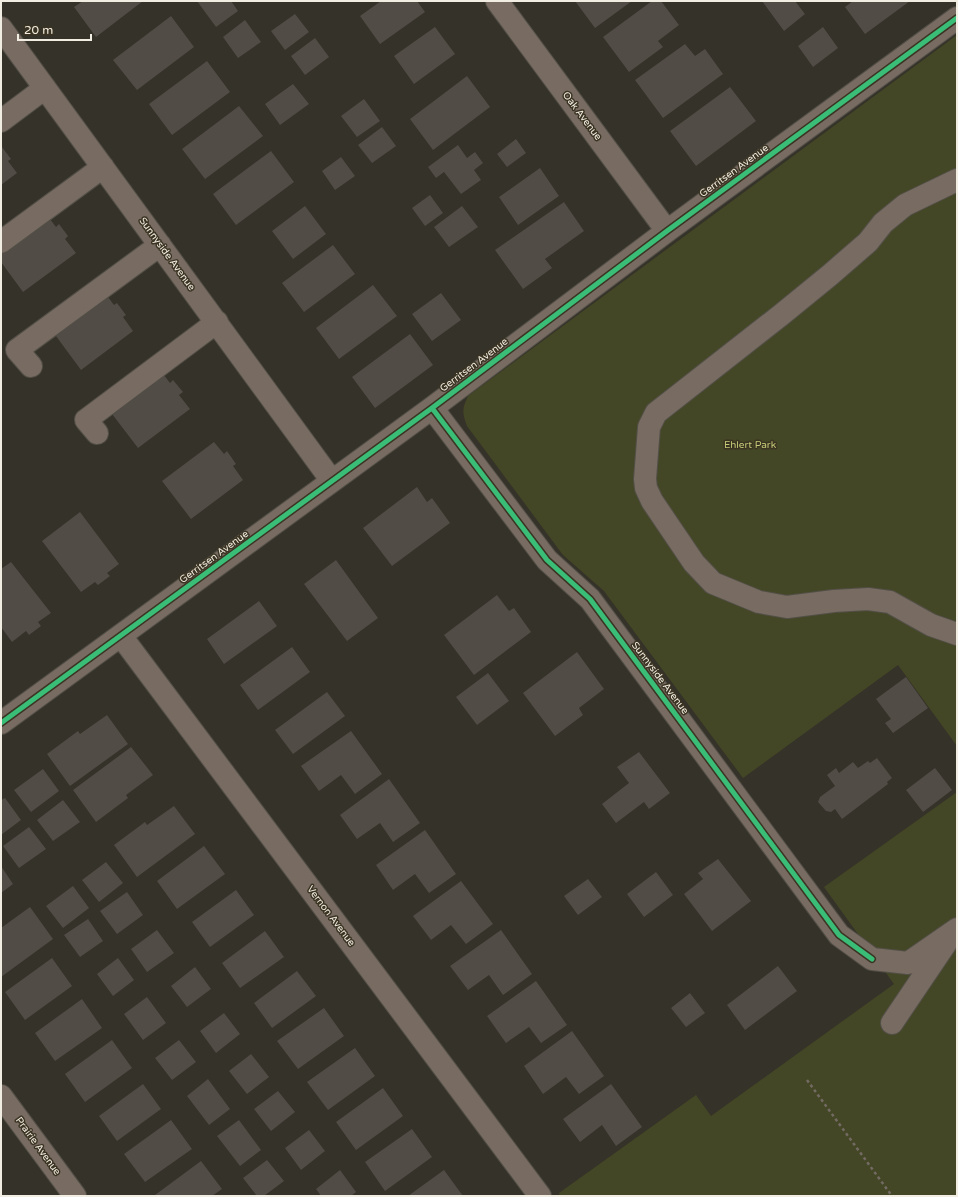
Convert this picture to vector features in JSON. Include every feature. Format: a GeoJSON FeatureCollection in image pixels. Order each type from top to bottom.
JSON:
{"type":"FeatureCollection","features":[{"type":"Feature","properties":{"kind":"street","name":"Oak Avenue"},"geometry":{"type":"LineString","coordinates":[[497,1],[667,231]]}},
{"type":"Feature","properties":{"kind":"street","name":"Gerritsen Avenue"},"geometry":{"type":"LineString","coordinates":[[1,723],[432,408],[667,231],[957,18]]}},
{"type":"Feature","properties":{"kind":"street","name":"Sunnyside Avenue"},"geometry":{"type":"LineString","coordinates":[[1,28],[332,481]]}},
{"type":"Feature","properties":{"kind":"street"},"geometry":{"type":"LineString","coordinates":[[1,121],[45,88]]}},
{"type":"Feature","properties":{"kind":"street"},"geometry":{"type":"LineString","coordinates":[[1,242],[103,167]]}},
{"type":"Feature","properties":{"kind":"street"},"geometry":{"type":"LineString","coordinates":[[957,180],[905,205],[883,223],[868,242],[830,275],[656,413],[649,427],[645,479],[646,488],[652,501],[694,563],[713,583],[759,602],[786,607],[834,601],[868,599],[890,602],[931,625],[957,634]]}},
{"type":"Feature","properties":{"kind":"street"},"geometry":{"type":"LineString","coordinates":[[31,366],[17,350],[160,244]]}},
{"type":"Feature","properties":{"kind":"street"},"geometry":{"type":"LineString","coordinates":[[97,433],[86,420],[217,322]]}},
{"type":"Feature","properties":{"kind":"street","name":"Sunnyside Avenue"},"geometry":{"type":"LineString","coordinates":[[432,408],[547,560],[590,599],[838,934],[872,959],[908,963],[956,930]]}},
{"type":"Feature","properties":{"kind":"street","name":"Vernon Avenue"},"geometry":{"type":"LineString","coordinates":[[121,636],[540,1196]]}},
{"type":"Feature","properties":{"kind":"street"},"geometry":{"type":"LineString","coordinates":[[892,1023],[956,930]]}},
{"type":"Feature","properties":{"kind":"street","name":"Prairie Avenue"},"geometry":{"type":"LineString","coordinates":[[1,1096],[75,1196]]}},
{"type":"Feature","properties":{"kind":"path"},"geometry":{"type":"LineString","coordinates":[[807,1080],[892,1196]]}},
{"type":"Feature","properties":{"kind":"green space","name":"Ehlert Park"},"geometry":{"type":"Polygon","coordinates":[[[957,35],[957,746],[898,665],[743,778],[604,591],[563,555],[467,426],[463,411],[465,404],[468,396],[957,35]]]}},
{"type":"Feature","properties":{"kind":"green space"},"geometry":{"type":"Polygon","coordinates":[[[957,792],[957,1196],[560,1196],[559,1193],[696,1095],[711,1116],[894,984],[824,887],[957,792]]]}},
{"type":"Feature","properties":{"kind":"building"},"geometry":{"type":"Polygon","coordinates":[[[83,1],[143,1],[96,37],[74,7],[83,1]]]}},
{"type":"Feature","properties":{"kind":"building"},"geometry":{"type":"Polygon","coordinates":[[[197,1],[231,1],[238,11],[216,27],[197,1]]]}},
{"type":"Feature","properties":{"kind":"building"},"geometry":{"type":"Polygon","coordinates":[[[381,1],[417,1],[425,12],[380,44],[360,16],[381,1]]]}},
{"type":"Feature","properties":{"kind":"building"},"geometry":{"type":"Polygon","coordinates":[[[575,1],[632,1],[595,28],[575,1]]]}},
{"type":"Feature","properties":{"kind":"building"},"geometry":{"type":"Polygon","coordinates":[[[652,1],[661,1],[679,25],[658,41],[663,47],[629,72],[603,37],[652,1]]]}},
{"type":"Feature","properties":{"kind":"building"},"geometry":{"type":"Polygon","coordinates":[[[762,1],[795,1],[805,14],[784,31],[762,1]]]}},
{"type":"Feature","properties":{"kind":"building"},"geometry":{"type":"Polygon","coordinates":[[[853,1],[910,1],[865,34],[845,7],[853,1]]]}},
{"type":"Feature","properties":{"kind":"building"},"geometry":{"type":"Polygon","coordinates":[[[295,14],[309,32],[285,50],[271,31],[295,14]]]}},
{"type":"Feature","properties":{"kind":"building"},"geometry":{"type":"Polygon","coordinates":[[[171,16],[194,47],[137,90],[113,60],[171,16]]]}},
{"type":"Feature","properties":{"kind":"building"},"geometry":{"type":"Polygon","coordinates":[[[245,20],[261,42],[238,58],[223,37],[245,20]]]}},
{"type":"Feature","properties":{"kind":"building"},"geometry":{"type":"Polygon","coordinates":[[[435,27],[455,54],[414,84],[394,56],[435,27]]]}},
{"type":"Feature","properties":{"kind":"building"},"geometry":{"type":"Polygon","coordinates":[[[823,27],[838,48],[813,67],[798,46],[823,27]]]}},
{"type":"Feature","properties":{"kind":"building"},"geometry":{"type":"Polygon","coordinates":[[[315,38],[329,57],[305,75],[291,56],[315,38]]]}},
{"type":"Feature","properties":{"kind":"building"},"geometry":{"type":"Polygon","coordinates":[[[685,44],[695,56],[705,49],[723,74],[663,118],[635,80],[685,44]]]}},
{"type":"Feature","properties":{"kind":"building"},"geometry":{"type":"Polygon","coordinates":[[[207,61],[230,92],[172,135],[149,104],[207,61]]]}},
{"type":"Feature","properties":{"kind":"building"},"geometry":{"type":"Polygon","coordinates":[[[467,76],[490,107],[433,150],[410,119],[467,76]]]}},
{"type":"Feature","properties":{"kind":"building"},"geometry":{"type":"Polygon","coordinates":[[[293,84],[309,104],[280,125],[265,104],[293,84]]]}},
{"type":"Feature","properties":{"kind":"building"},"geometry":{"type":"Polygon","coordinates":[[[730,87],[756,121],[696,166],[670,131],[730,87]]]}},
{"type":"Feature","properties":{"kind":"building"},"geometry":{"type":"Polygon","coordinates":[[[364,99],[380,121],[357,137],[341,116],[364,99]]]}},
{"type":"Feature","properties":{"kind":"building"},"geometry":{"type":"Polygon","coordinates":[[[239,106],[263,136],[205,179],[182,149],[239,106]]]}},
{"type":"Feature","properties":{"kind":"building"},"geometry":{"type":"Polygon","coordinates":[[[382,127],[396,146],[372,163],[358,145],[382,127]]]}},
{"type":"Feature","properties":{"kind":"building"},"geometry":{"type":"Polygon","coordinates":[[[516,139],[526,153],[507,167],[497,154],[516,139]]]}},
{"type":"Feature","properties":{"kind":"building"},"geometry":{"type":"Polygon","coordinates":[[[458,145],[467,158],[475,152],[483,163],[474,170],[481,180],[461,194],[444,172],[436,178],[428,167],[458,145]]]}},
{"type":"Feature","properties":{"kind":"building"},"geometry":{"type":"Polygon","coordinates":[[[1,147],[11,159],[8,161],[17,173],[1,185],[1,147]]]}},
{"type":"Feature","properties":{"kind":"building"},"geometry":{"type":"Polygon","coordinates":[[[271,151],[294,182],[236,225],[213,194],[271,151]]]}},
{"type":"Feature","properties":{"kind":"building"},"geometry":{"type":"Polygon","coordinates":[[[341,157],[355,176],[335,190],[322,171],[341,157]]]}},
{"type":"Feature","properties":{"kind":"building"},"geometry":{"type":"Polygon","coordinates":[[[540,168],[559,196],[518,225],[499,197],[540,168]]]}},
{"type":"Feature","properties":{"kind":"building"},"geometry":{"type":"Polygon","coordinates":[[[430,195],[443,213],[425,226],[412,208],[430,195]]]}},
{"type":"Feature","properties":{"kind":"building"},"geometry":{"type":"Polygon","coordinates":[[[564,202],[584,231],[545,259],[552,268],[523,289],[495,250],[564,202]]]}},
{"type":"Feature","properties":{"kind":"building"},"geometry":{"type":"Polygon","coordinates":[[[305,206],[326,234],[293,259],[272,231],[305,206]]]}},
{"type":"Feature","properties":{"kind":"building"},"geometry":{"type":"Polygon","coordinates":[[[462,206],[478,227],[449,247],[434,227],[462,206]]]}},
{"type":"Feature","properties":{"kind":"building"},"geometry":{"type":"Polygon","coordinates":[[[47,215],[56,227],[59,224],[68,236],[65,239],[76,253],[23,292],[1,262],[1,249],[47,215]]]}},
{"type":"Feature","properties":{"kind":"building"},"geometry":{"type":"Polygon","coordinates":[[[333,245],[355,274],[304,312],[282,283],[333,245]]]}},
{"type":"Feature","properties":{"kind":"building"},"geometry":{"type":"Polygon","coordinates":[[[373,285],[397,316],[339,359],[316,328],[373,285]]]}},
{"type":"Feature","properties":{"kind":"building"},"geometry":{"type":"Polygon","coordinates":[[[105,293],[114,305],[117,303],[126,315],[123,317],[133,331],[81,370],[53,332],[105,293]]]}},
{"type":"Feature","properties":{"kind":"building"},"geometry":{"type":"Polygon","coordinates":[[[441,293],[461,320],[432,341],[412,314],[441,293]]]}},
{"type":"Feature","properties":{"kind":"building"},"geometry":{"type":"Polygon","coordinates":[[[410,334],[433,365],[375,408],[352,377],[410,334]]]}},
{"type":"Feature","properties":{"kind":"building"},"geometry":{"type":"Polygon","coordinates":[[[161,371],[170,383],[173,380],[183,392],[179,395],[190,409],[138,448],[109,410],[161,371]]]}},
{"type":"Feature","properties":{"kind":"building"},"geometry":{"type":"Polygon","coordinates":[[[214,442],[224,454],[227,451],[236,464],[233,466],[243,480],[191,519],[162,481],[214,442]]]}},
{"type":"Feature","properties":{"kind":"building"},"geometry":{"type":"Polygon","coordinates":[[[417,487],[427,502],[432,498],[450,523],[392,566],[363,528],[417,487]]]}},
{"type":"Feature","properties":{"kind":"building"},"geometry":{"type":"Polygon","coordinates":[[[80,512],[119,564],[107,573],[110,576],[98,585],[95,582],[81,592],[42,541],[80,512]]]}},
{"type":"Feature","properties":{"kind":"building"},"geometry":{"type":"Polygon","coordinates":[[[336,560],[378,618],[347,641],[304,584],[336,560]]]}},
{"type":"Feature","properties":{"kind":"building"},"geometry":{"type":"Polygon","coordinates":[[[11,562],[51,613],[38,622],[41,626],[29,635],[26,631],[12,642],[1,627],[1,569],[11,562]]]}},
{"type":"Feature","properties":{"kind":"building"},"geometry":{"type":"Polygon","coordinates":[[[497,595],[509,611],[514,608],[531,632],[474,675],[444,635],[497,595]]]}},
{"type":"Feature","properties":{"kind":"building"},"geometry":{"type":"Polygon","coordinates":[[[259,601],[277,626],[224,664],[207,639],[259,601]]]}},
{"type":"Feature","properties":{"kind":"building"},"geometry":{"type":"Polygon","coordinates":[[[292,647],[310,672],[258,710],[240,685],[292,647]]]}},
{"type":"Feature","properties":{"kind":"building"},"geometry":{"type":"Polygon","coordinates":[[[577,652],[604,689],[579,708],[583,715],[555,736],[523,693],[577,652]]]}},
{"type":"Feature","properties":{"kind":"building"},"geometry":{"type":"Polygon","coordinates":[[[488,673],[509,701],[477,725],[456,697],[488,673]]]}},
{"type":"Feature","properties":{"kind":"building"},"geometry":{"type":"Polygon","coordinates":[[[906,677],[928,708],[893,733],[885,723],[891,719],[876,699],[906,677]]]}},
{"type":"Feature","properties":{"kind":"building"},"geometry":{"type":"Polygon","coordinates":[[[327,692],[345,716],[293,754],[275,730],[327,692]]]}},
{"type":"Feature","properties":{"kind":"building"},"geometry":{"type":"Polygon","coordinates":[[[107,715],[128,744],[70,786],[47,754],[78,731],[80,734],[107,715]]]}},
{"type":"Feature","properties":{"kind":"building"},"geometry":{"type":"Polygon","coordinates":[[[351,731],[382,774],[355,794],[341,775],[319,791],[301,766],[351,731]]]}},
{"type":"Feature","properties":{"kind":"building"},"geometry":{"type":"Polygon","coordinates":[[[131,747],[153,775],[126,795],[128,798],[96,822],[73,790],[131,747]]]}},
{"type":"Feature","properties":{"kind":"building"},"geometry":{"type":"Polygon","coordinates":[[[639,752],[670,793],[649,809],[644,802],[616,823],[602,804],[629,783],[617,767],[639,752]]]}},
{"type":"Feature","properties":{"kind":"building"},"geometry":{"type":"Polygon","coordinates":[[[877,758],[892,778],[887,782],[888,784],[842,819],[835,809],[831,812],[826,811],[818,802],[820,797],[835,786],[827,775],[836,768],[839,773],[853,762],[858,768],[868,761],[870,763],[877,758]]]}},
{"type":"Feature","properties":{"kind":"building"},"geometry":{"type":"Polygon","coordinates":[[[935,768],[952,790],[923,812],[906,790],[935,768]]]}},
{"type":"Feature","properties":{"kind":"building"},"geometry":{"type":"Polygon","coordinates":[[[43,769],[59,791],[31,812],[14,790],[43,769]]]}},
{"type":"Feature","properties":{"kind":"building"},"geometry":{"type":"Polygon","coordinates":[[[389,779],[420,823],[393,842],[380,823],[357,839],[340,815],[389,779]]]}},
{"type":"Feature","properties":{"kind":"building"},"geometry":{"type":"Polygon","coordinates":[[[5,798],[21,820],[1,835],[1,800],[5,798]]]}},
{"type":"Feature","properties":{"kind":"building"},"geometry":{"type":"Polygon","coordinates":[[[63,800],[80,822],[53,841],[37,820],[63,800]]]}},
{"type":"Feature","properties":{"kind":"building"},"geometry":{"type":"Polygon","coordinates":[[[174,806],[195,834],[137,877],[114,845],[145,822],[147,825],[174,806]]]}},
{"type":"Feature","properties":{"kind":"building"},"geometry":{"type":"Polygon","coordinates":[[[29,827],[46,849],[19,868],[3,846],[29,827]]]}},
{"type":"Feature","properties":{"kind":"building"},"geometry":{"type":"Polygon","coordinates":[[[425,830],[456,874],[429,893],[415,874],[393,890],[376,865],[425,830]]]}},
{"type":"Feature","properties":{"kind":"building"},"geometry":{"type":"Polygon","coordinates":[[[204,846],[225,874],[177,909],[157,881],[204,846]]]}},
{"type":"Feature","properties":{"kind":"building"},"geometry":{"type":"Polygon","coordinates":[[[718,859],[751,901],[712,931],[684,894],[703,879],[698,873],[718,859]]]}},
{"type":"Feature","properties":{"kind":"building"},"geometry":{"type":"Polygon","coordinates":[[[106,862],[123,883],[99,902],[82,880],[106,862]]]}},
{"type":"Feature","properties":{"kind":"building"},"geometry":{"type":"Polygon","coordinates":[[[1,866],[13,884],[1,893],[1,866]]]}},
{"type":"Feature","properties":{"kind":"building"},"geometry":{"type":"Polygon","coordinates":[[[656,872],[673,895],[644,917],[627,894],[656,872]]]}},
{"type":"Feature","properties":{"kind":"building"},"geometry":{"type":"Polygon","coordinates":[[[588,879],[602,897],[578,915],[564,896],[588,879]]]}},
{"type":"Feature","properties":{"kind":"building"},"geometry":{"type":"Polygon","coordinates":[[[461,881],[493,924],[466,944],[451,925],[431,940],[413,916],[461,881]]]}},
{"type":"Feature","properties":{"kind":"building"},"geometry":{"type":"Polygon","coordinates":[[[73,886],[89,908],[63,928],[46,906],[73,886]]]}},
{"type":"Feature","properties":{"kind":"building"},"geometry":{"type":"Polygon","coordinates":[[[236,890],[254,915],[210,947],[192,922],[236,890]]]}},
{"type":"Feature","properties":{"kind":"building"},"geometry":{"type":"Polygon","coordinates":[[[127,892],[143,915],[117,934],[100,911],[127,892]]]}},
{"type":"Feature","properties":{"kind":"building"},"geometry":{"type":"Polygon","coordinates":[[[30,907],[53,939],[1,977],[1,928],[30,907]]]}},
{"type":"Feature","properties":{"kind":"building"},"geometry":{"type":"Polygon","coordinates":[[[88,919],[103,941],[80,957],[64,935],[88,919]]]}},
{"type":"Feature","properties":{"kind":"building"},"geometry":{"type":"Polygon","coordinates":[[[157,930],[174,953],[147,972],[131,949],[157,930]]]}},
{"type":"Feature","properties":{"kind":"building"},"geometry":{"type":"Polygon","coordinates":[[[501,930],[532,974],[503,995],[489,975],[468,990],[450,966],[501,930]]]}},
{"type":"Feature","properties":{"kind":"building"},"geometry":{"type":"Polygon","coordinates":[[[265,931],[284,957],[240,988],[222,963],[265,931]]]}},
{"type":"Feature","properties":{"kind":"building"},"geometry":{"type":"Polygon","coordinates":[[[52,958],[72,986],[25,1020],[5,992],[52,958]]]}},
{"type":"Feature","properties":{"kind":"building"},"geometry":{"type":"Polygon","coordinates":[[[118,958],[134,980],[113,996],[97,974],[118,958]]]}},
{"type":"Feature","properties":{"kind":"building"},"geometry":{"type":"Polygon","coordinates":[[[778,966],[797,991],[745,1030],[727,1005],[778,966]]]}},
{"type":"Feature","properties":{"kind":"building"},"geometry":{"type":"Polygon","coordinates":[[[195,967],[211,989],[187,1007],[171,986],[195,967]]]}},
{"type":"Feature","properties":{"kind":"building"},"geometry":{"type":"Polygon","coordinates":[[[297,971],[316,996],[272,1028],[254,1003],[297,971]]]}},
{"type":"Feature","properties":{"kind":"building"},"geometry":{"type":"Polygon","coordinates":[[[536,981],[567,1025],[541,1043],[529,1027],[506,1043],[487,1016],[536,981]]]}},
{"type":"Feature","properties":{"kind":"building"},"geometry":{"type":"Polygon","coordinates":[[[690,993],[705,1013],[686,1027],[671,1008],[690,993]]]}},
{"type":"Feature","properties":{"kind":"building"},"geometry":{"type":"Polygon","coordinates":[[[147,997],[166,1023],[143,1040],[124,1014],[147,997]]]}},
{"type":"Feature","properties":{"kind":"building"},"geometry":{"type":"Polygon","coordinates":[[[82,999],[102,1028],[55,1061],[35,1033],[82,999]]]}},
{"type":"Feature","properties":{"kind":"building"},"geometry":{"type":"Polygon","coordinates":[[[324,1008],[344,1036],[298,1069],[277,1041],[324,1008]]]}},
{"type":"Feature","properties":{"kind":"building"},"geometry":{"type":"Polygon","coordinates":[[[224,1013],[240,1034],[216,1053],[200,1031],[224,1013]]]}},
{"type":"Feature","properties":{"kind":"building"},"geometry":{"type":"Polygon","coordinates":[[[572,1031],[604,1076],[579,1094],[566,1077],[543,1094],[524,1066],[572,1031]]]}},
{"type":"Feature","properties":{"kind":"building"},"geometry":{"type":"Polygon","coordinates":[[[112,1040],[132,1068],[85,1102],[65,1074],[112,1040]]]}},
{"type":"Feature","properties":{"kind":"building"},"geometry":{"type":"Polygon","coordinates":[[[179,1040],[196,1062],[172,1080],[155,1058],[179,1040]]]}},
{"type":"Feature","properties":{"kind":"building"},"geometry":{"type":"Polygon","coordinates":[[[355,1048],[375,1076],[328,1110],[307,1082],[355,1048]]]}},
{"type":"Feature","properties":{"kind":"building"},"geometry":{"type":"Polygon","coordinates":[[[251,1054],[269,1077],[247,1094],[229,1071],[251,1054]]]}},
{"type":"Feature","properties":{"kind":"building"},"geometry":{"type":"Polygon","coordinates":[[[208,1079],[230,1109],[209,1125],[187,1096],[208,1079]]]}},
{"type":"Feature","properties":{"kind":"building"},"geometry":{"type":"Polygon","coordinates":[[[143,1084],[161,1109],[117,1141],[99,1116],[143,1084]]]}},
{"type":"Feature","properties":{"kind":"building"},"geometry":{"type":"Polygon","coordinates":[[[611,1084],[642,1127],[616,1146],[602,1125],[580,1142],[563,1119],[611,1084]]]}},
{"type":"Feature","properties":{"kind":"building"},"geometry":{"type":"Polygon","coordinates":[[[383,1088],[403,1116],[356,1150],[336,1122],[383,1088]]]}},
{"type":"Feature","properties":{"kind":"building"},"geometry":{"type":"Polygon","coordinates":[[[278,1091],[295,1112],[271,1131],[254,1109],[278,1091]]]}},
{"type":"Feature","properties":{"kind":"building"},"geometry":{"type":"Polygon","coordinates":[[[171,1120],[192,1149],[145,1182],[124,1154],[171,1120]]]}},
{"type":"Feature","properties":{"kind":"building"},"geometry":{"type":"Polygon","coordinates":[[[239,1120],[261,1150],[240,1166],[217,1136],[239,1120]]]}},
{"type":"Feature","properties":{"kind":"building"},"geometry":{"type":"Polygon","coordinates":[[[412,1129],[432,1157],[385,1191],[365,1162],[412,1129]]]}},
{"type":"Feature","properties":{"kind":"building"},"geometry":{"type":"Polygon","coordinates":[[[309,1130],[325,1151],[301,1170],[285,1148],[309,1130]]]}},
{"type":"Feature","properties":{"kind":"building"},"geometry":{"type":"Polygon","coordinates":[[[267,1160],[284,1181],[264,1196],[257,1196],[243,1178],[267,1160]]]}},
{"type":"Feature","properties":{"kind":"building"},"geometry":{"type":"Polygon","coordinates":[[[201,1161],[222,1189],[212,1196],[155,1196],[155,1195],[201,1161]]]}},
{"type":"Feature","properties":{"kind":"building"},"geometry":{"type":"Polygon","coordinates":[[[340,1170],[356,1192],[351,1196],[321,1196],[316,1189],[340,1170]]]}},
{"type":"Feature","properties":{"kind":"building"},"geometry":{"type":"Polygon","coordinates":[[[444,1170],[463,1196],[408,1196],[444,1170]]]}},
{"type":"Feature","properties":{"kind":"cycle path"},"geometry":{"type":"LineString","coordinates":[[1,723],[432,408],[667,231],[957,18]]}},
{"type":"Feature","properties":{"kind":"cycle path"},"geometry":{"type":"LineString","coordinates":[[432,408],[547,560],[590,599],[839,935],[872,959]]}}]}
